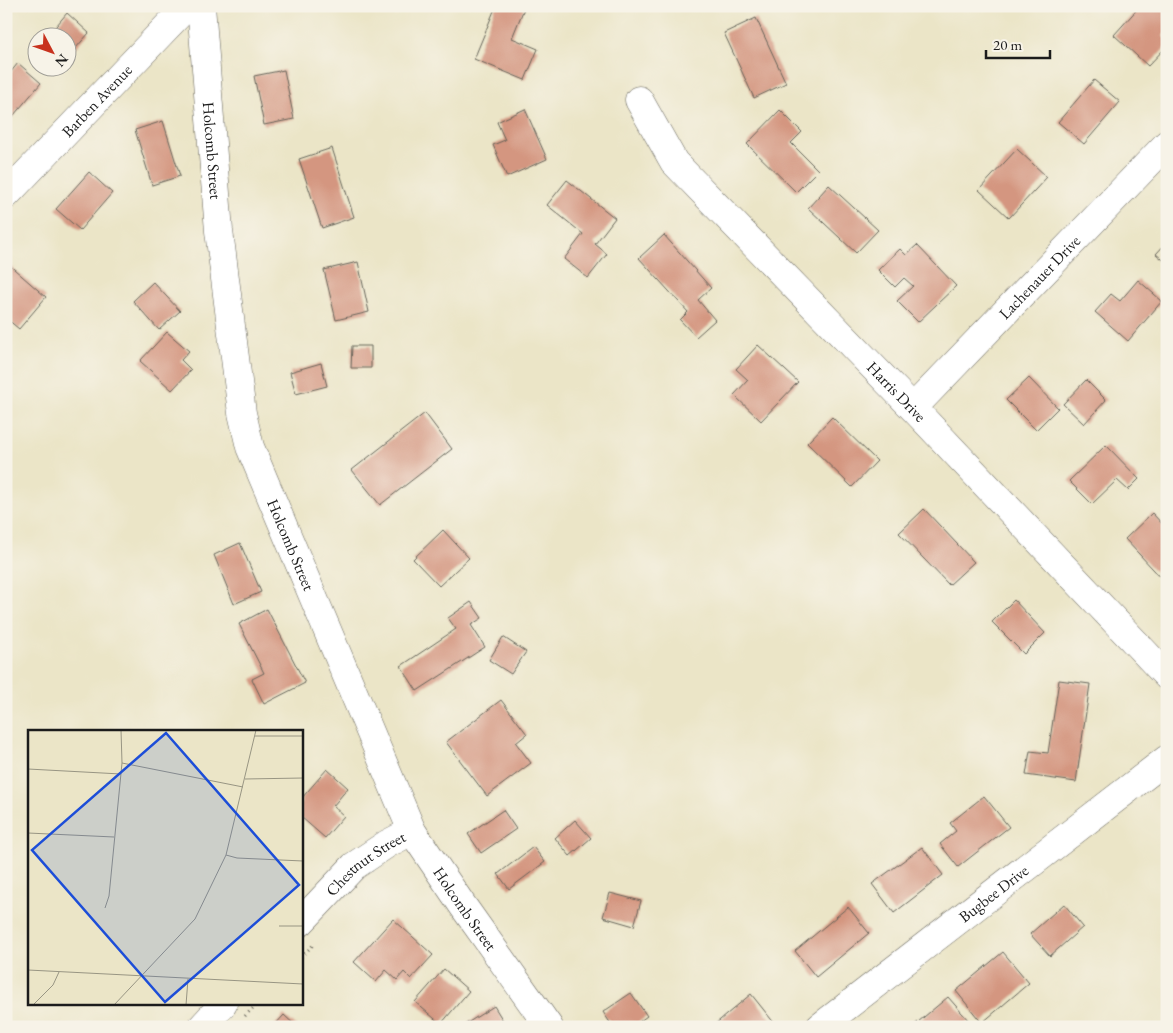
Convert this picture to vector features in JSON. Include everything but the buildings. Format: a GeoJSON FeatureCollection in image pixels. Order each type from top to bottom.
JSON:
{"type":"FeatureCollection","features":[{"type":"Feature","properties":{"kind":"street","name":"Barben Avenue"},"geometry":{"type":"LineString","coordinates":[[8,189],[187,6]]}},
{"type":"Feature","properties":{"kind":"street","name":"Holcomb Street"},"geometry":{"type":"LineString","coordinates":[[201,6],[219,231],[242,413],[254,456],[412,831],[462,906],[549,1027]]}},
{"type":"Feature","properties":{"kind":"street","name":"Harris Drive"},"geometry":{"type":"LineString","coordinates":[[639,100],[674,162],[913,408],[1167,676]]}},
{"type":"Feature","properties":{"kind":"street","name":"Lachenauer Drive"},"geometry":{"type":"LineString","coordinates":[[913,408],[1167,144]]}},
{"type":"Feature","properties":{"kind":"street","name":"Bugbee Drive"},"geometry":{"type":"LineString","coordinates":[[820,1027],[1167,759]]}},
{"type":"Feature","properties":{"kind":"street","name":"Chestnut Street"},"geometry":{"type":"LineString","coordinates":[[302,921],[354,866],[386,844],[412,831]]}},
{"type":"Feature","properties":{"kind":"street"},"geometry":{"type":"LineString","coordinates":[[202,1027],[222,1006]]}}]}
